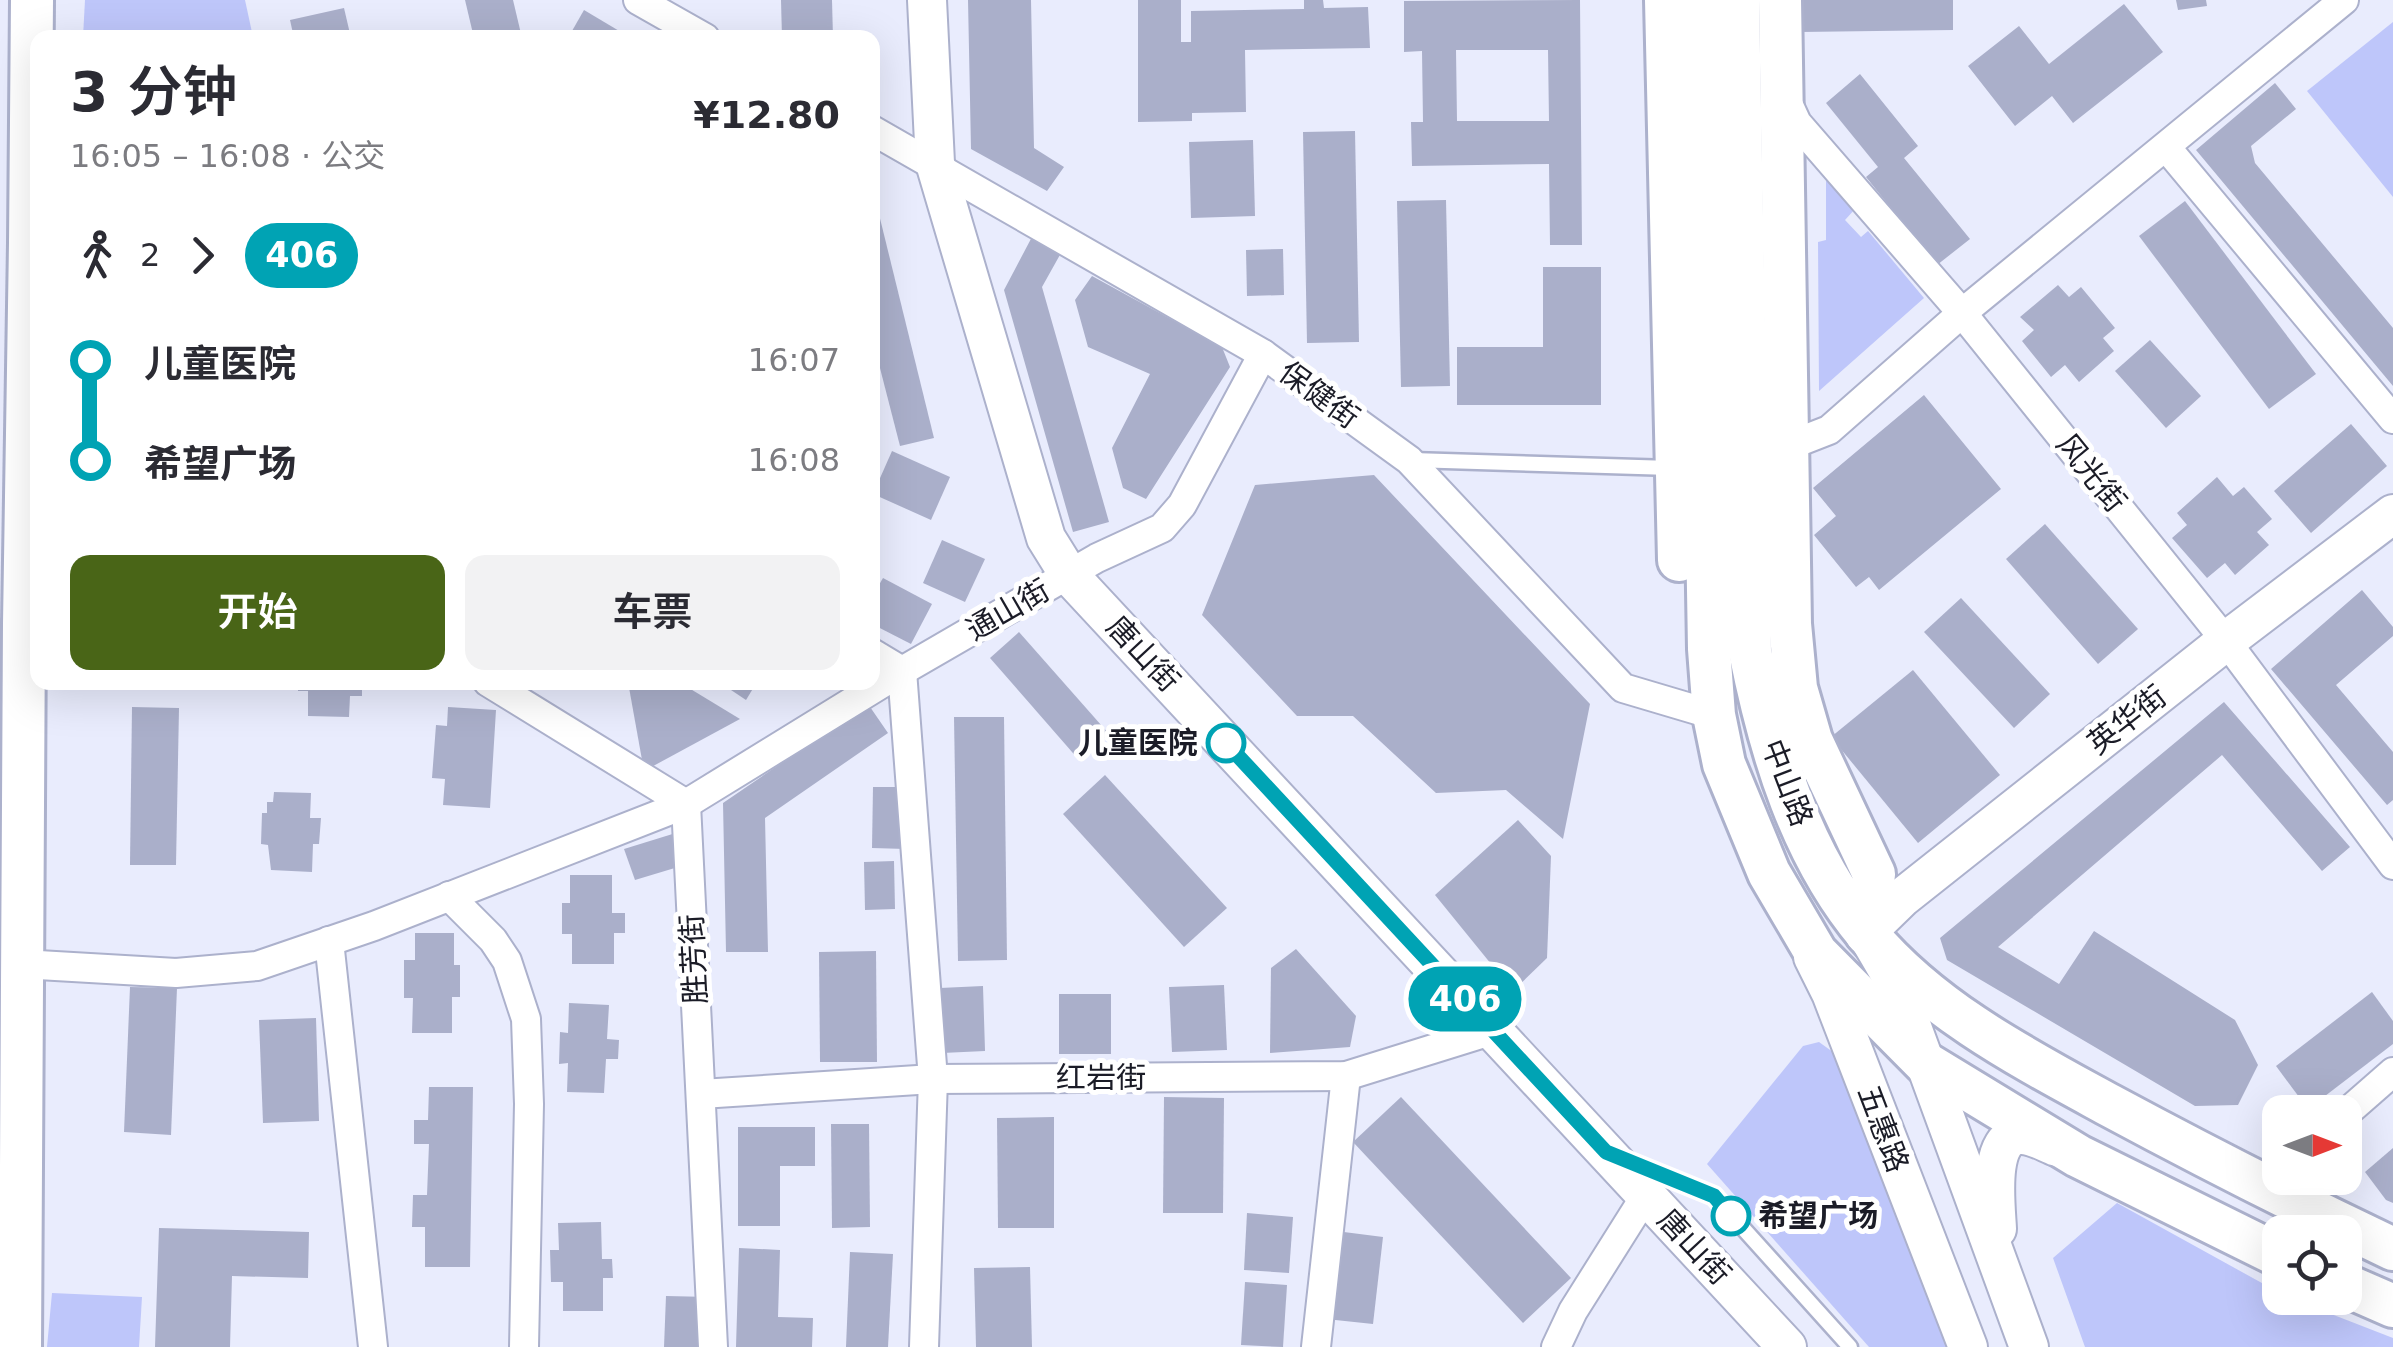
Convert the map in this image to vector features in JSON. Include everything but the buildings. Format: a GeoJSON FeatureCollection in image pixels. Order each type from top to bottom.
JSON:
{"type":"FeatureCollection","features":[{"type":"Feature","properties":{"kind":"main road"},"geometry":{"type":"LineString","coordinates":[[32,0],[32,30]]}},
{"type":"Feature","properties":{"kind":"main road","name":"唐山街"},"geometry":{"type":"LineString","coordinates":[[928,0],[934,163],[1046,538],[1069,576],[1787,1347]]}},
{"type":"Feature","properties":{"kind":"main road"},"geometry":{"type":"LineString","coordinates":[[1666,0],[1691,467]]}},
{"type":"Feature","properties":{"kind":"main road","name":"中山路"},"geometry":{"type":"LineString","coordinates":[[1698,0],[1691,467],[1714,716],[1724,764],[1769,873],[1816,953],[1926,1063],[2078,1156],[2262,1247]]}},
{"type":"Feature","properties":{"kind":"main road","name":"中山路"},"geometry":{"type":"LineString","coordinates":[[1738,0],[1750,651],[1762,714],[1794,807],[1829,880],[1866,933],[1898,969],[1934,999],[2017,1055],[2262,1175]]}},
{"type":"Feature","properties":{"kind":"main road"},"geometry":{"type":"LineString","coordinates":[[1780,0],[1790,624],[1796,688],[1822,770],[1874,874],[1866,933]]}},
{"type":"Feature","properties":{"kind":"main road"},"geometry":{"type":"LineString","coordinates":[[20,1347],[30,243]]}},
{"type":"Feature","properties":{"kind":"main road","name":"英华街"},"geometry":{"type":"LineString","coordinates":[[1866,933],[1903,897],[2393,514]]}},
{"type":"Feature","properties":{"kind":"main road","name":"五惠路"},"geometry":{"type":"LineString","coordinates":[[1791,915],[1831,993],[1968,1347]]}},
{"type":"Feature","properties":{"kind":"main road","name":"五惠路"},"geometry":{"type":"LineString","coordinates":[[1866,933],[1897,986],[2029,1347]]}},
{"type":"Feature","properties":{"kind":"main road"},"geometry":{"type":"LineString","coordinates":[[1997,1256],[1996,1181],[1998,1157],[2005,1142],[2017,1135],[2032,1137],[2078,1156]]}},
{"type":"Feature","properties":{"kind":"main road","name":"中山路"},"geometry":{"type":"LineString","coordinates":[[2298,1195],[2393,1249]]}},
{"type":"Feature","properties":{"kind":"main road"},"geometry":{"type":"LineString","coordinates":[[2362,1292],[2393,1306]]}},
{"type":"Feature","properties":{"kind":"street"},"geometry":{"type":"LineString","coordinates":[[638,0],[692,30]]}},
{"type":"Feature","properties":{"kind":"street"},"geometry":{"type":"LineString","coordinates":[[1788,446],[1829,430],[1962,313],[2344,0]]}},
{"type":"Feature","properties":{"kind":"street","name":"风光街"},"geometry":{"type":"LineString","coordinates":[[1782,88],[1797,123],[1962,313],[2226,642],[2393,866]]}},
{"type":"Feature","properties":{"kind":"street","name":"保健街"},"geometry":{"type":"LineString","coordinates":[[880,134],[1263,354],[1409,460],[1623,688],[1714,716]]}},
{"type":"Feature","properties":{"kind":"street"},"geometry":{"type":"LineString","coordinates":[[2166,147],[2393,419]]}},
{"type":"Feature","properties":{"kind":"street","name":"通山街"},"geometry":{"type":"LineString","coordinates":[[880,685],[1097,558],[1162,528],[1182,505],[1263,354]]}},
{"type":"Feature","properties":{"kind":"street"},"geometry":{"type":"LineString","coordinates":[[0,391],[30,394]]}},
{"type":"Feature","properties":{"kind":"street"},"geometry":{"type":"LineString","coordinates":[[880,658],[902,671],[933,1079],[924,1347]]}},
{"type":"Feature","properties":{"kind":"street"},"geometry":{"type":"LineString","coordinates":[[501,690],[686,804]]}},
{"type":"Feature","properties":{"kind":"street","name":"通山街"},"geometry":{"type":"LineString","coordinates":[[21,964],[176,974],[257,966],[686,804],[871,690]]}},
{"type":"Feature","properties":{"kind":"street","name":"胜芳街"},"geometry":{"type":"LineString","coordinates":[[686,804],[714,1347]]}},
{"type":"Feature","properties":{"kind":"street"},"geometry":{"type":"LineString","coordinates":[[449,896],[494,940],[507,960],[526,1019],[530,1104],[524,1347]]}},
{"type":"Feature","properties":{"kind":"street"},"geometry":{"type":"LineString","coordinates":[[330,941],[373,1347]]}},
{"type":"Feature","properties":{"kind":"street","name":"红岩街"},"geometry":{"type":"LineString","coordinates":[[702,1094],[933,1079],[1346,1076],[1494,1030]]}},
{"type":"Feature","properties":{"kind":"street"},"geometry":{"type":"LineString","coordinates":[[2362,1099],[2393,1072]]}},
{"type":"Feature","properties":{"kind":"street"},"geometry":{"type":"LineString","coordinates":[[1316,1347],[1346,1076]]}},
{"type":"Feature","properties":{"kind":"street"},"geometry":{"type":"LineString","coordinates":[[1556,1347],[1573,1311],[1646,1194]]}},
{"type":"Feature","properties":{"kind":"lane"},"geometry":{"type":"LineString","coordinates":[[1409,460],[1691,467]]}},
{"type":"Feature","properties":{"kind":"lane"},"geometry":{"type":"LineString","coordinates":[[1606,1152],[1714,1196],[1850,1347]]}},
{"type":"Feature","properties":{"kind":"shaded area"},"geometry":{"type":"Polygon","coordinates":[[[85,0],[245,0],[251,30],[83,30],[85,0]]]}},
{"type":"Feature","properties":{"kind":"shaded area"},"geometry":{"type":"Polygon","coordinates":[[[2393,22],[2393,197],[2307,91],[2393,22]]]}},
{"type":"Feature","properties":{"kind":"shaded area"},"geometry":{"type":"Polygon","coordinates":[[[1826,179],[1855,209],[1845,220],[1861,237],[1868,231],[1924,298],[1819,391],[1818,242],[1826,240],[1826,179]]]}},
{"type":"Feature","properties":{"kind":"shaded area","name":"希望广场"},"geometry":{"type":"Polygon","coordinates":[[[1819,1042],[1844,1060],[1956,1347],[1869,1347],[1707,1164],[1803,1046],[1819,1042]]]}},
{"type":"Feature","properties":{"kind":"shaded area"},"geometry":{"type":"Polygon","coordinates":[[[2117,1203],[2262,1283],[2262,1315],[2334,1315],[2393,1338],[2393,1347],[2085,1347],[2053,1258],[2117,1203]]]}},
{"type":"Feature","properties":{"kind":"shaded area"},"geometry":{"type":"Polygon","coordinates":[[[52,1293],[142,1297],[139,1347],[47,1347],[52,1293]]]}},
{"type":"Feature","properties":{"kind":"bus line","name":"406"},"geometry":{"type":"LineString","coordinates":[[1226,743],[1606,1152],[1714,1196],[1731,1216]]}},
{"type":"Feature","properties":{"kind":"place","name":"儿童医院"},"geometry":{"type":"Point","coordinates":[1226,743]}},
{"type":"Feature","properties":{"kind":"place","name":"希望广场"},"geometry":{"type":"Point","coordinates":[1731,1216]}}]}
